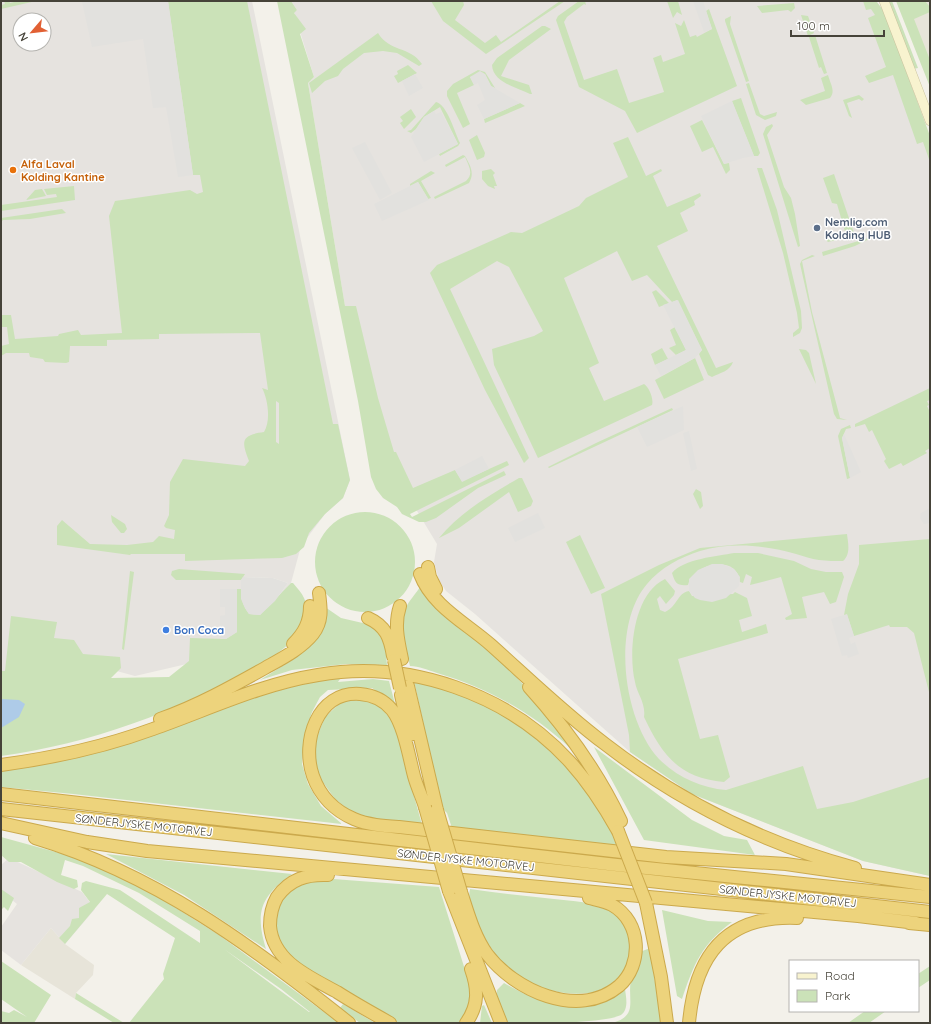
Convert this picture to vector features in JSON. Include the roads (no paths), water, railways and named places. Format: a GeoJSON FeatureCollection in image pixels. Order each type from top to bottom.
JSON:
{"type":"FeatureCollection","features":[{"type":"Feature","properties":{"kind":"highway"},"geometry":{"type":"LineString","coordinates":[[533,682],[505,653],[443,599],[424,571],[428,592],[435,599],[489,644],[533,682],[621,756],[654,779],[728,820],[822,858],[914,882]]}},
{"type":"Feature","properties":{"kind":"highway"},"geometry":{"type":"LineString","coordinates":[[1,765],[111,735],[164,717],[206,699],[256,673],[284,657],[313,634],[321,617],[322,609],[319,593]]}},
{"type":"Feature","properties":{"kind":"highway"},"geometry":{"type":"LineString","coordinates":[[256,673],[290,648],[302,635],[310,616],[310,606]]}},
{"type":"Feature","properties":{"kind":"highway"},"geometry":{"type":"LineString","coordinates":[[398,660],[396,618],[400,606]]}},
{"type":"Feature","properties":{"kind":"highway"},"geometry":{"type":"LineString","coordinates":[[368,618],[383,627],[388,634],[398,660],[431,808],[473,926],[486,953],[500,968],[519,983],[545,995],[573,1000],[596,997],[608,993],[619,985],[631,970],[637,950],[635,935],[625,917],[612,905],[602,901],[531,887]]}},
{"type":"Feature","properties":{"kind":"highway"},"geometry":{"type":"LineString","coordinates":[[489,644],[568,734],[610,799],[622,831],[639,865],[661,977],[667,1023]]}},
{"type":"Feature","properties":{"kind":"highway"},"geometry":{"type":"LineString","coordinates":[[1,765],[41,759],[120,740],[286,681],[319,674],[349,672],[400,672],[478,695],[522,720],[547,740],[570,762],[622,831]]}},
{"type":"Feature","properties":{"kind":"highway"},"geometry":{"type":"LineString","coordinates":[[404,687],[421,793]]}},
{"type":"Feature","properties":{"kind":"highway"},"geometry":{"type":"LineString","coordinates":[[431,808],[421,793],[397,719],[386,704],[369,695],[351,694],[337,698],[324,708],[317,719],[310,738],[309,755],[313,775],[321,792],[332,806],[360,822],[660,856],[786,864],[930,885]]}},
{"type":"Feature","properties":{"kind":"highway","name":"SØNDERJYSKE MOTORVEJ"},"geometry":{"type":"LineString","coordinates":[[1,794],[603,863],[930,897]]}},
{"type":"Feature","properties":{"kind":"highway","name":"SØNDERJYSKE MOTORVEJ"},"geometry":{"type":"LineString","coordinates":[[1,809],[930,912]]}},
{"type":"Feature","properties":{"kind":"highway"},"geometry":{"type":"LineString","coordinates":[[1,823],[87,842],[147,851],[459,888]]}},
{"type":"Feature","properties":{"kind":"highway"},"geometry":{"type":"LineString","coordinates":[[1,827],[62,846],[113,866],[154,886],[218,925],[349,1023]]}},
{"type":"Feature","properties":{"kind":"highway"},"geometry":{"type":"LineString","coordinates":[[390,1023],[300,972],[280,954],[274,944],[270,921],[276,899],[283,889],[292,882],[314,874],[459,888],[531,887],[858,916],[916,924]]}},
{"type":"Feature","properties":{"kind":"highway"},"geometry":{"type":"LineString","coordinates":[[459,888],[454,906],[477,993],[476,1004],[466,1023]]}},
{"type":"Feature","properties":{"kind":"highway"},"geometry":{"type":"LineString","coordinates":[[454,906],[501,1023]]}},
{"type":"Feature","properties":{"kind":"highway"},"geometry":{"type":"LineString","coordinates":[[688,1023],[693,989],[705,960],[714,948],[725,938],[751,923],[764,919],[788,917],[930,925]]}},
{"type":"Feature","properties":{"kind":"main road"},"geometry":{"type":"LineString","coordinates":[[884,1],[930,121]]}},
{"type":"Feature","properties":{"kind":"water"},"geometry":{"type":"Polygon","coordinates":[[[1,699],[19,700],[25,704],[19,717],[1,728],[1,699]]]}},
{"type":"Feature","properties":{"kind":"place","name":"Alfa Laval Kolding Kantine"},"geometry":{"type":"Point","coordinates":[13,170]}},
{"type":"Feature","properties":{"kind":"place","name":"Nemlig.com Kolding HUB"},"geometry":{"type":"Point","coordinates":[817,228]}},
{"type":"Feature","properties":{"kind":"place","name":"Bon Coca"},"geometry":{"type":"Point","coordinates":[166,630]}}]}
